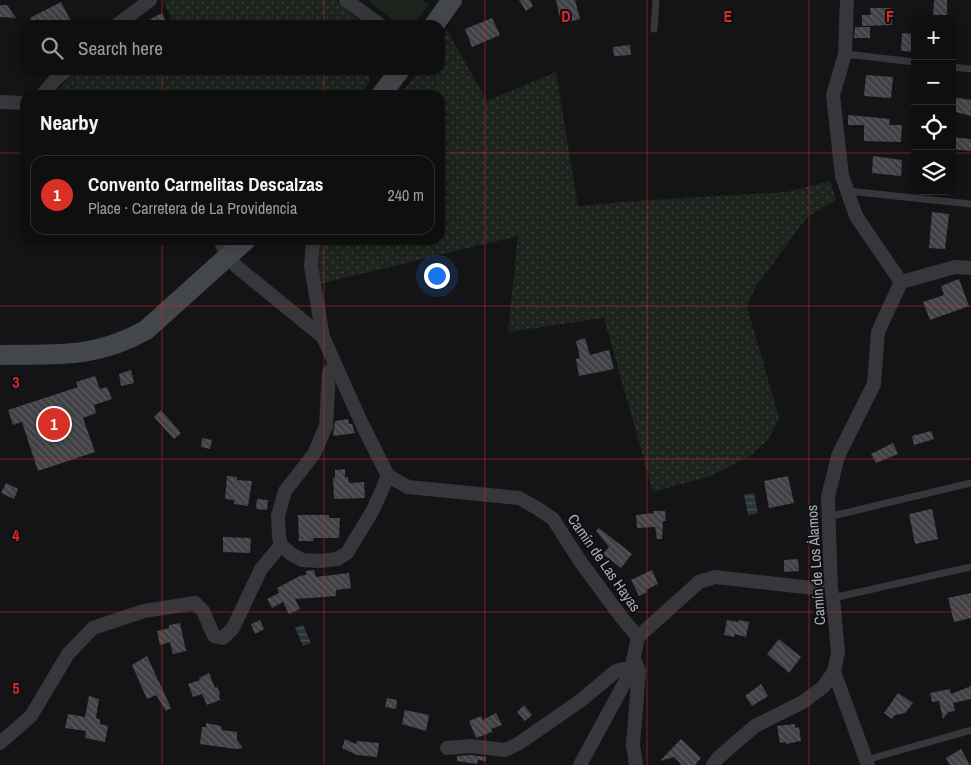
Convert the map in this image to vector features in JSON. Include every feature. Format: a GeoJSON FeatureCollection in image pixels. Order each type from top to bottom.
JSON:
{"type":"FeatureCollection","features":[{"type":"Feature","properties":{"kind":"street"},"geometry":{"type":"LineString","coordinates":[[124,20],[150,0]]}},
{"type":"Feature","properties":{"kind":"street"},"geometry":{"type":"LineString","coordinates":[[346,0],[373,20]]}},
{"type":"Feature","properties":{"kind":"street"},"geometry":{"type":"LineString","coordinates":[[438,20],[452,0]]}},
{"type":"Feature","properties":{"kind":"street"},"geometry":{"type":"LineString","coordinates":[[846,0],[845,54],[833,95],[842,176],[856,216],[901,282],[955,267],[971,268]]}},
{"type":"Feature","properties":{"kind":"street"},"geometry":{"type":"LineString","coordinates":[[46,90],[60,75]]}},
{"type":"Feature","properties":{"kind":"street"},"geometry":{"type":"LineString","coordinates":[[385,90],[396,75]]}},
{"type":"Feature","properties":{"kind":"street"},"geometry":{"type":"LineString","coordinates":[[0,102],[20,103]]}},
{"type":"Feature","properties":{"kind":"street"},"geometry":{"type":"LineString","coordinates":[[313,245],[311,266],[323,337],[362,424],[388,476],[373,510],[347,553],[338,559],[319,562],[302,560],[291,554],[281,544],[278,516],[285,490],[314,454],[326,426],[329,372],[335,365]]}},
{"type":"Feature","properties":{"kind":"street"},"geometry":{"type":"LineString","coordinates":[[0,355],[79,354],[113,346],[130,339],[146,330],[224,249],[323,337]]}},
{"type":"Feature","properties":{"kind":"street","name":"Camín de Los Álamos"},"geometry":{"type":"LineString","coordinates":[[867,763],[834,672],[838,652],[832,594],[828,497],[838,456],[874,384],[878,332],[901,282]]}},
{"type":"Feature","properties":{"kind":"street","name":"Camín de Las Hayas"},"geometry":{"type":"LineString","coordinates":[[388,476],[408,487],[519,498],[537,508],[553,519],[580,560],[638,637]]}},
{"type":"Feature","properties":{"kind":"street"},"geometry":{"type":"LineString","coordinates":[[0,743],[31,716],[68,654],[92,628],[144,611],[196,603],[203,611],[214,636],[223,638],[233,628],[261,569],[281,544]]}},
{"type":"Feature","properties":{"kind":"street"},"geometry":{"type":"LineString","coordinates":[[580,765],[632,664],[638,637],[699,582],[715,576],[832,594]]}},
{"type":"Feature","properties":{"kind":"street"},"geometry":{"type":"LineString","coordinates":[[447,748],[471,746],[505,750],[518,744],[580,701],[616,671],[632,664]]}},
{"type":"Feature","properties":{"kind":"street"},"geometry":{"type":"LineString","coordinates":[[632,664],[638,671],[633,745],[636,765]]}},
{"type":"Feature","properties":{"kind":"street"},"geometry":{"type":"LineString","coordinates":[[713,765],[718,758],[755,726],[803,702],[823,687],[834,672]]}},
{"type":"Feature","properties":{"kind":"lane"},"geometry":{"type":"LineString","coordinates":[[654,29],[656,0]]}},
{"type":"Feature","properties":{"kind":"lane"},"geometry":{"type":"LineString","coordinates":[[845,54],[911,62]]}},
{"type":"Feature","properties":{"kind":"lane"},"geometry":{"type":"LineString","coordinates":[[956,67],[971,69]]}},
{"type":"Feature","properties":{"kind":"lane"},"geometry":{"type":"LineString","coordinates":[[847,191],[971,204]]}},
{"type":"Feature","properties":{"kind":"lane"},"geometry":{"type":"LineString","coordinates":[[828,517],[971,483]]}},
{"type":"Feature","properties":{"kind":"lane"},"geometry":{"type":"LineString","coordinates":[[832,594],[971,567]]}},
{"type":"Feature","properties":{"kind":"lane"},"geometry":{"type":"LineString","coordinates":[[867,763],[971,730]]}},
{"type":"Feature","properties":{"kind":"shaded area"},"geometry":{"type":"Polygon","coordinates":[[[163,0],[336,0],[359,20],[172,20],[163,0]]]}},
{"type":"Feature","properties":{"kind":"shaded area"},"geometry":{"type":"Polygon","coordinates":[[[368,0],[422,0],[429,5],[417,20],[393,20],[368,0]]]}},
{"type":"Feature","properties":{"kind":"shaded area"},"geometry":{"type":"Polygon","coordinates":[[[447,30],[487,101],[556,72],[578,206],[787,192],[830,181],[836,200],[807,217],[755,288],[747,306],[779,418],[768,440],[750,456],[711,476],[653,492],[604,318],[508,332],[518,236],[319,284],[319,245],[445,245],[445,90],[404,90],[415,75],[445,75],[445,33],[447,30]]]}},
{"type":"Feature","properties":{"kind":"shaded area"},"geometry":{"type":"Polygon","coordinates":[[[71,75],[369,75],[369,82],[364,90],[58,90],[71,75]]]}},
{"type":"Feature","properties":{"kind":"shaded area"},"geometry":{"type":"Polygon","coordinates":[[[754,493],[758,513],[748,515],[744,495],[754,493]]]}},
{"type":"Feature","properties":{"kind":"shaded area"},"geometry":{"type":"Polygon","coordinates":[[[303,625],[311,643],[303,646],[295,628],[303,625]]]}},
{"type":"Feature","properties":{"kind":"building"},"geometry":{"type":"Polygon","coordinates":[[[519,0],[530,0],[533,6],[526,11],[519,0]]]}},
{"type":"Feature","properties":{"kind":"building"},"geometry":{"type":"Polygon","coordinates":[[[556,0],[575,0],[580,19],[564,23],[563,17],[560,18],[556,0]]]}},
{"type":"Feature","properties":{"kind":"building"},"geometry":{"type":"Polygon","coordinates":[[[934,0],[947,0],[947,15],[933,15],[934,0]]]}},
{"type":"Feature","properties":{"kind":"building"},"geometry":{"type":"Polygon","coordinates":[[[61,2],[70,20],[31,20],[30,18],[61,2]]]}},
{"type":"Feature","properties":{"kind":"building"},"geometry":{"type":"Polygon","coordinates":[[[0,5],[7,5],[16,18],[0,17],[0,5]]]}},
{"type":"Feature","properties":{"kind":"building"},"geometry":{"type":"Polygon","coordinates":[[[870,8],[891,8],[892,25],[862,26],[862,15],[871,15],[870,8]]]}},
{"type":"Feature","properties":{"kind":"building"},"geometry":{"type":"Polygon","coordinates":[[[162,13],[166,20],[149,20],[162,13]]]}},
{"type":"Feature","properties":{"kind":"building"},"geometry":{"type":"Polygon","coordinates":[[[492,18],[500,35],[472,47],[465,29],[492,18]]]}},
{"type":"Feature","properties":{"kind":"building"},"geometry":{"type":"Polygon","coordinates":[[[855,27],[870,27],[870,38],[854,38],[855,27]]]}},
{"type":"Feature","properties":{"kind":"building"},"geometry":{"type":"Polygon","coordinates":[[[902,33],[911,34],[911,52],[901,51],[902,33]]]}},
{"type":"Feature","properties":{"kind":"building"},"geometry":{"type":"Polygon","coordinates":[[[630,45],[631,55],[614,56],[613,47],[630,45]]]}},
{"type":"Feature","properties":{"kind":"building"},"geometry":{"type":"Polygon","coordinates":[[[866,75],[893,77],[891,98],[864,96],[866,75]]]}},
{"type":"Feature","properties":{"kind":"building"},"geometry":{"type":"Polygon","coordinates":[[[956,98],[971,100],[971,116],[956,112],[956,98]]]}},
{"type":"Feature","properties":{"kind":"building"},"geometry":{"type":"Polygon","coordinates":[[[848,115],[890,119],[889,125],[902,125],[901,142],[864,141],[864,125],[848,125],[848,115]]]}},
{"type":"Feature","properties":{"kind":"building"},"geometry":{"type":"Polygon","coordinates":[[[956,137],[971,139],[971,151],[956,149],[956,137]]]}},
{"type":"Feature","properties":{"kind":"building"},"geometry":{"type":"Polygon","coordinates":[[[873,156],[902,160],[901,176],[872,173],[873,156]]]}},
{"type":"Feature","properties":{"kind":"building"},"geometry":{"type":"Polygon","coordinates":[[[932,212],[949,214],[945,249],[929,248],[932,212]]]}},
{"type":"Feature","properties":{"kind":"building"},"geometry":{"type":"Polygon","coordinates":[[[959,279],[969,306],[930,320],[923,302],[944,295],[941,286],[959,279]]]}},
{"type":"Feature","properties":{"kind":"building"},"geometry":{"type":"Polygon","coordinates":[[[585,338],[590,355],[609,350],[614,369],[579,376],[576,359],[580,358],[576,341],[585,338]]]}},
{"type":"Feature","properties":{"kind":"building"},"geometry":{"type":"Polygon","coordinates":[[[131,370],[134,383],[121,386],[119,374],[131,370]]]}},
{"type":"Feature","properties":{"kind":"building"},"geometry":{"type":"Polygon","coordinates":[[[95,376],[100,389],[107,387],[112,399],[94,405],[96,413],[83,418],[95,452],[38,471],[22,422],[13,425],[8,410],[78,387],[76,382],[95,376]]]}},
{"type":"Feature","properties":{"kind":"building"},"geometry":{"type":"Polygon","coordinates":[[[161,410],[181,433],[174,439],[154,417],[161,410]]]}},
{"type":"Feature","properties":{"kind":"building"},"geometry":{"type":"Polygon","coordinates":[[[348,419],[355,433],[333,436],[335,421],[348,419]]]}},
{"type":"Feature","properties":{"kind":"building"},"geometry":{"type":"Polygon","coordinates":[[[931,431],[934,439],[914,445],[912,436],[931,431]]]}},
{"type":"Feature","properties":{"kind":"building"},"geometry":{"type":"Polygon","coordinates":[[[202,438],[212,440],[210,449],[201,447],[202,438]]]}},
{"type":"Feature","properties":{"kind":"building"},"geometry":{"type":"Polygon","coordinates":[[[893,443],[898,454],[876,463],[871,454],[893,443]]]}},
{"type":"Feature","properties":{"kind":"building"},"geometry":{"type":"Polygon","coordinates":[[[345,469],[345,477],[348,477],[349,483],[364,482],[365,498],[334,499],[333,478],[335,478],[335,470],[345,469]]]}},
{"type":"Feature","properties":{"kind":"building"},"geometry":{"type":"Polygon","coordinates":[[[227,476],[237,477],[237,480],[252,481],[248,506],[234,504],[234,500],[225,499],[227,476]]]}},
{"type":"Feature","properties":{"kind":"building"},"geometry":{"type":"Polygon","coordinates":[[[788,476],[794,503],[769,508],[764,481],[788,476]]]}},
{"type":"Feature","properties":{"kind":"building"},"geometry":{"type":"Polygon","coordinates":[[[6,483],[18,489],[14,499],[1,493],[6,483]]]}},
{"type":"Feature","properties":{"kind":"building"},"geometry":{"type":"Polygon","coordinates":[[[257,499],[268,500],[267,510],[256,509],[257,499]]]}},
{"type":"Feature","properties":{"kind":"building"},"geometry":{"type":"Polygon","coordinates":[[[932,509],[938,539],[915,544],[909,514],[932,509]]]}},
{"type":"Feature","properties":{"kind":"building"},"geometry":{"type":"Polygon","coordinates":[[[653,511],[665,511],[666,521],[663,521],[662,539],[657,539],[655,527],[637,528],[636,515],[654,513],[653,511]]]}},
{"type":"Feature","properties":{"kind":"building"},"geometry":{"type":"Polygon","coordinates":[[[298,515],[329,515],[329,518],[340,518],[339,538],[313,538],[314,541],[299,541],[298,515]]]}},
{"type":"Feature","properties":{"kind":"building"},"geometry":{"type":"Polygon","coordinates":[[[599,528],[632,554],[621,568],[603,554],[609,547],[596,531],[599,528]]]}},
{"type":"Feature","properties":{"kind":"building"},"geometry":{"type":"Polygon","coordinates":[[[223,537],[251,538],[250,553],[223,552],[223,537]]]}},
{"type":"Feature","properties":{"kind":"building"},"geometry":{"type":"Polygon","coordinates":[[[798,559],[799,571],[784,572],[784,560],[798,559]]]}},
{"type":"Feature","properties":{"kind":"building"},"geometry":{"type":"Polygon","coordinates":[[[314,570],[316,577],[349,573],[351,588],[336,590],[336,596],[295,599],[300,609],[289,614],[283,602],[272,608],[267,599],[279,593],[277,588],[300,576],[306,575],[306,571],[314,570]]]}},
{"type":"Feature","properties":{"kind":"building"},"geometry":{"type":"Polygon","coordinates":[[[652,570],[658,584],[639,596],[631,580],[652,570]]]}},
{"type":"Feature","properties":{"kind":"building"},"geometry":{"type":"Polygon","coordinates":[[[971,593],[971,618],[954,622],[948,598],[971,593]]]}},
{"type":"Feature","properties":{"kind":"building"},"geometry":{"type":"Polygon","coordinates":[[[260,620],[264,629],[255,634],[251,624],[260,620]]]}},
{"type":"Feature","properties":{"kind":"building"},"geometry":{"type":"Polygon","coordinates":[[[727,620],[749,622],[746,637],[735,634],[734,637],[724,635],[727,620]]]}},
{"type":"Feature","properties":{"kind":"building"},"geometry":{"type":"Polygon","coordinates":[[[180,623],[186,651],[173,654],[170,642],[160,645],[157,631],[169,628],[169,625],[180,623]]]}},
{"type":"Feature","properties":{"kind":"building"},"geometry":{"type":"Polygon","coordinates":[[[779,639],[801,657],[789,673],[767,654],[779,639]]]}},
{"type":"Feature","properties":{"kind":"building"},"geometry":{"type":"Polygon","coordinates":[[[147,656],[171,708],[166,711],[156,695],[147,699],[132,665],[147,656]]]}},
{"type":"Feature","properties":{"kind":"building"},"geometry":{"type":"Polygon","coordinates":[[[209,673],[215,688],[217,687],[220,694],[220,700],[207,705],[202,694],[193,697],[188,684],[200,680],[199,678],[209,673]]]}},
{"type":"Feature","properties":{"kind":"building"},"geometry":{"type":"Polygon","coordinates":[[[761,684],[768,696],[752,706],[745,696],[761,684]]]}},
{"type":"Feature","properties":{"kind":"building"},"geometry":{"type":"Polygon","coordinates":[[[971,686],[971,699],[953,703],[955,711],[948,712],[943,719],[939,701],[932,702],[930,693],[950,689],[951,694],[971,686]]]}},
{"type":"Feature","properties":{"kind":"building"},"geometry":{"type":"Polygon","coordinates":[[[898,693],[913,703],[905,713],[895,715],[892,719],[884,713],[898,693]]]}},
{"type":"Feature","properties":{"kind":"building"},"geometry":{"type":"Polygon","coordinates":[[[89,696],[99,699],[96,718],[100,720],[100,724],[108,726],[105,742],[85,738],[86,731],[65,728],[68,714],[85,717],[89,696]]]}},
{"type":"Feature","properties":{"kind":"building"},"geometry":{"type":"Polygon","coordinates":[[[387,698],[397,700],[396,709],[385,707],[387,698]]]}},
{"type":"Feature","properties":{"kind":"building"},"geometry":{"type":"Polygon","coordinates":[[[524,705],[532,715],[525,721],[517,712],[524,705]]]}},
{"type":"Feature","properties":{"kind":"building"},"geometry":{"type":"Polygon","coordinates":[[[405,710],[429,715],[426,731],[402,724],[405,710]]]}},
{"type":"Feature","properties":{"kind":"building"},"geometry":{"type":"Polygon","coordinates":[[[496,713],[502,725],[491,729],[492,732],[476,738],[469,721],[481,716],[483,720],[496,713]]]}},
{"type":"Feature","properties":{"kind":"building"},"geometry":{"type":"Polygon","coordinates":[[[206,723],[221,726],[222,730],[237,732],[237,740],[243,748],[236,749],[200,744],[202,727],[206,727],[206,723]]]}},
{"type":"Feature","properties":{"kind":"building"},"geometry":{"type":"Polygon","coordinates":[[[795,724],[795,728],[799,727],[801,741],[786,744],[786,742],[780,743],[777,726],[795,724]]]}},
{"type":"Feature","properties":{"kind":"building"},"geometry":{"type":"Polygon","coordinates":[[[345,739],[356,744],[357,741],[379,743],[377,757],[357,755],[342,748],[345,739]]]}},
{"type":"Feature","properties":{"kind":"building"},"geometry":{"type":"Polygon","coordinates":[[[681,739],[701,758],[695,765],[682,765],[674,757],[660,761],[681,739]]]}},
{"type":"Feature","properties":{"kind":"building"},"geometry":{"type":"Polygon","coordinates":[[[961,749],[970,765],[950,765],[946,758],[961,749]]]}},
{"type":"Feature","properties":{"kind":"building"},"geometry":{"type":"Polygon","coordinates":[[[457,756],[486,757],[486,761],[478,760],[477,764],[457,761],[457,756]]]}},
{"type":"Feature","properties":{"kind":"place","name":"Convento Carmelitas Descalzas"},"geometry":{"type":"Point","coordinates":[54,424]}}]}
